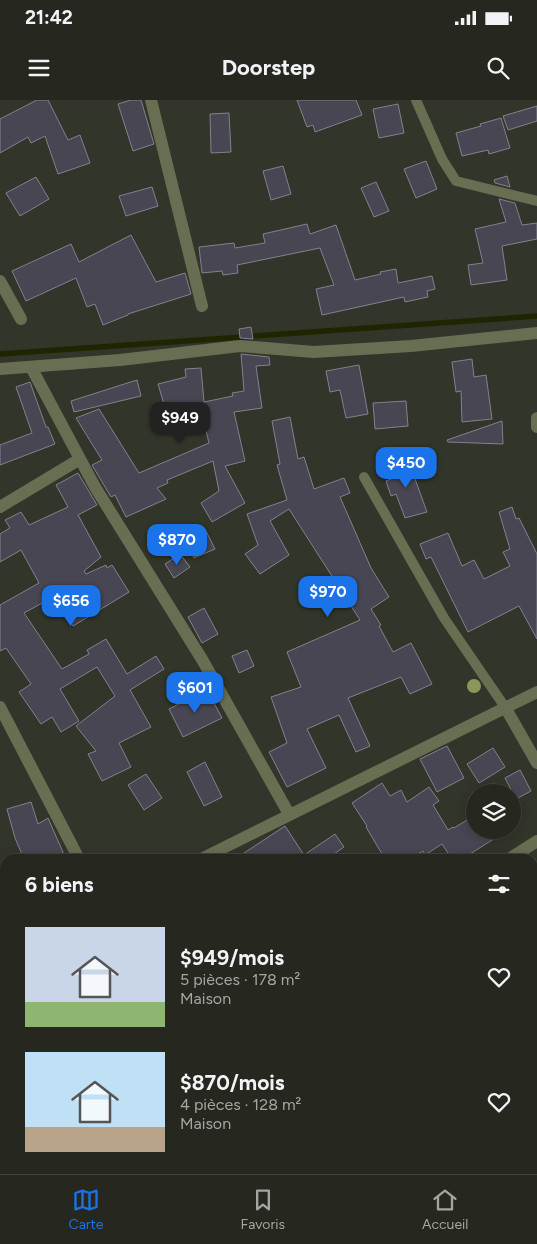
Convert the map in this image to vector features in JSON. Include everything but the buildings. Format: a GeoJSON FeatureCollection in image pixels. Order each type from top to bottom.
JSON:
{"type":"FeatureCollection","features":[{"type":"Feature","properties":{"kind":"street"},"geometry":{"type":"LineString","coordinates":[[151,100],[202,306]]}},
{"type":"Feature","properties":{"kind":"street"},"geometry":{"type":"LineString","coordinates":[[0,281],[21,319]]}},
{"type":"Feature","properties":{"kind":"street"},"geometry":{"type":"LineString","coordinates":[[0,369],[120,360],[240,346],[314,352],[411,346],[537,333]]}},
{"type":"Feature","properties":{"kind":"street"},"geometry":{"type":"LineString","coordinates":[[31,367],[95,487],[203,661],[288,814]]}},
{"type":"Feature","properties":{"kind":"street"},"geometry":{"type":"LineString","coordinates":[[537,418],[537,427]]}},
{"type":"Feature","properties":{"kind":"street"},"geometry":{"type":"LineString","coordinates":[[0,507],[80,459]]}},
{"type":"Feature","properties":{"kind":"street"},"geometry":{"type":"LineString","coordinates":[[211,854],[537,692]]}},
{"type":"Feature","properties":{"kind":"street"},"geometry":{"type":"LineString","coordinates":[[0,707],[76,854]]}},
{"type":"Feature","properties":{"kind":"street"},"geometry":{"type":"LineString","coordinates":[[505,707],[537,763]]}},
{"type":"Feature","properties":{"kind":"street"},"geometry":{"type":"LineString","coordinates":[[517,854],[537,841]]}},
{"type":"Feature","properties":{"kind":"lane"},"geometry":{"type":"LineString","coordinates":[[416,100],[442,159],[456,181],[537,201]]}},
{"type":"Feature","properties":{"kind":"lane"},"geometry":{"type":"LineString","coordinates":[[364,477],[444,618],[505,707]]}},
{"type":"Feature","properties":{"kind":"waterway"},"geometry":{"type":"LineString","coordinates":[[0,354],[537,316]]}}]}
